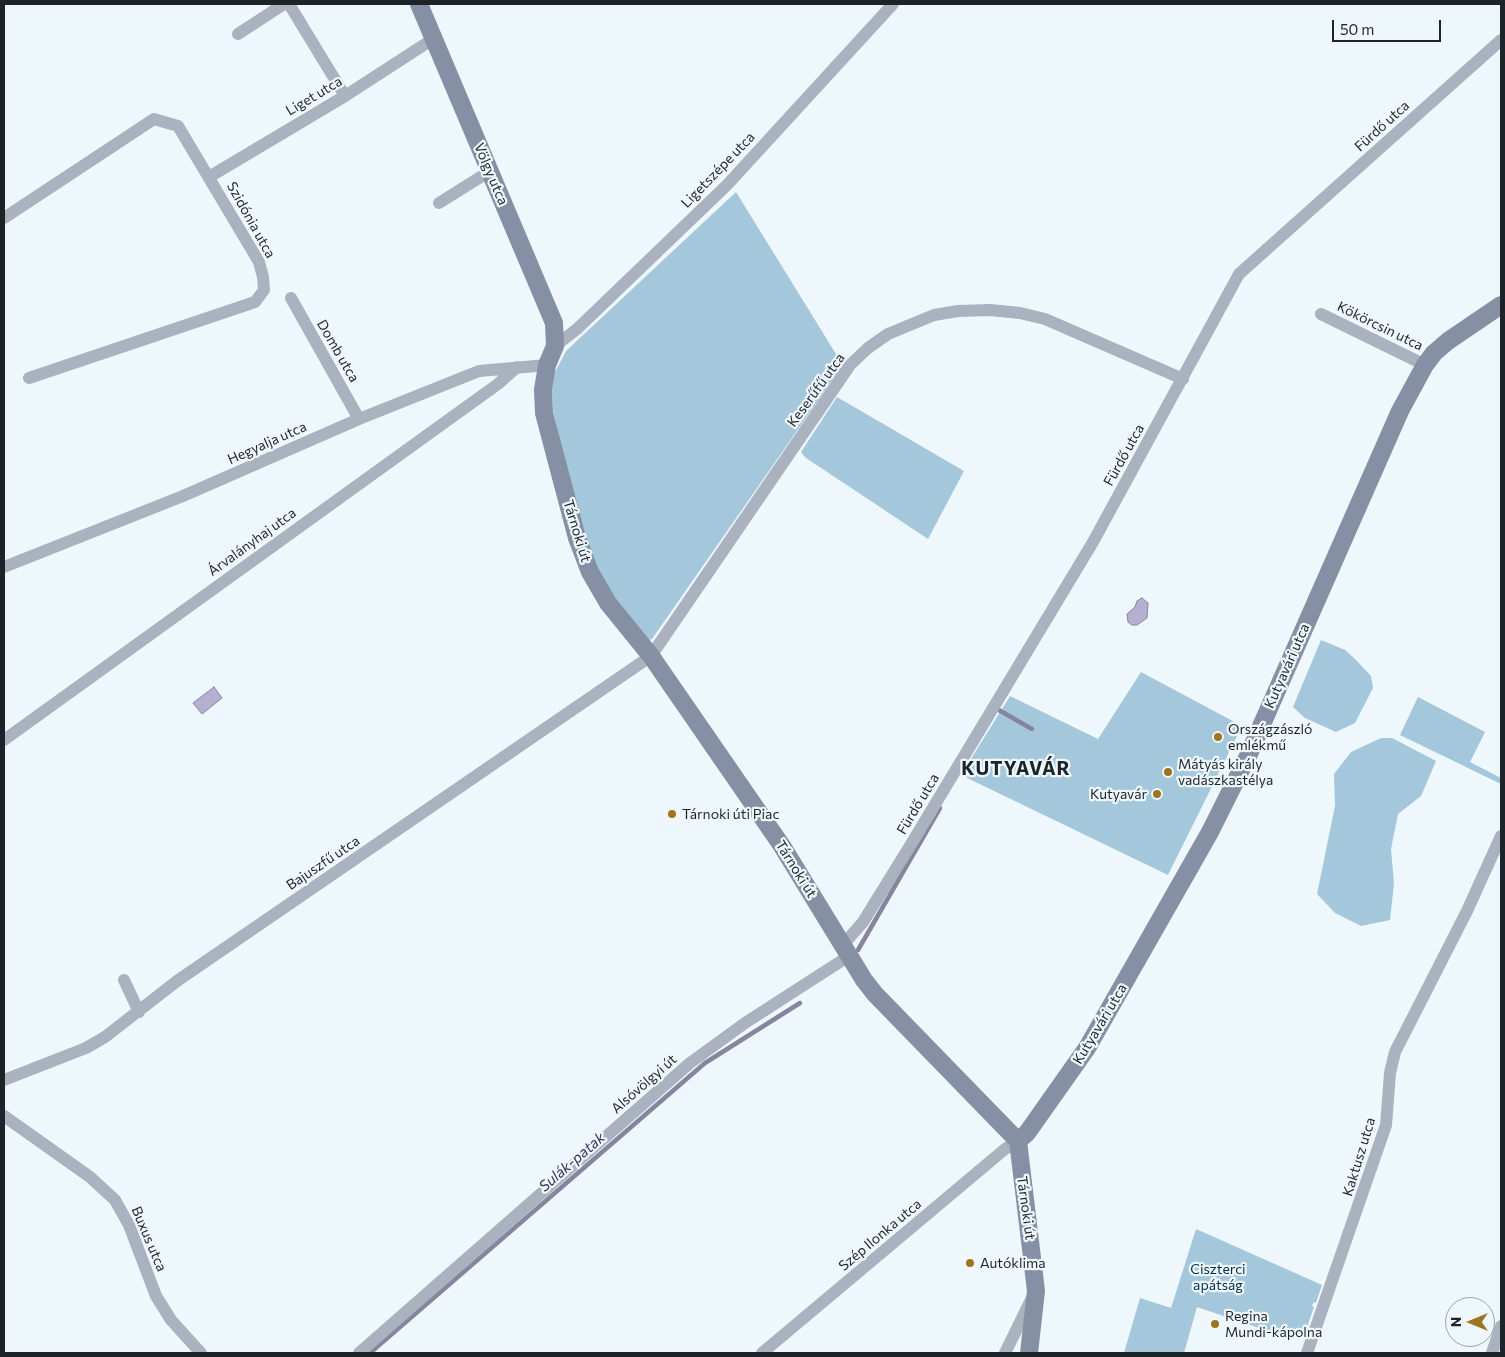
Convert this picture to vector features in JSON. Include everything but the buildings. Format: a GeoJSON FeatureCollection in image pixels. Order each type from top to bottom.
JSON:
{"type":"FeatureCollection","features":[{"type":"Feature","properties":{"kind":"street"},"geometry":{"type":"LineString","coordinates":[[238,34],[284,4]]}},
{"type":"Feature","properties":{"kind":"street"},"geometry":{"type":"LineString","coordinates":[[289,4],[345,96]]}},
{"type":"Feature","properties":{"kind":"street","name":"Völgy utca"},"geometry":{"type":"LineString","coordinates":[[419,4],[554,323],[555,346]]}},
{"type":"Feature","properties":{"kind":"street","name":"Ligetszépe utca"},"geometry":{"type":"LineString","coordinates":[[555,346],[577,329],[727,185],[893,4]]}},
{"type":"Feature","properties":{"kind":"street","name":"Liget utca"},"geometry":{"type":"LineString","coordinates":[[210,177],[345,96],[433,39]]}},
{"type":"Feature","properties":{"kind":"street","name":"Fürdő utca"},"geometry":{"type":"LineString","coordinates":[[846,950],[914,841],[1093,542],[1184,379],[1239,274],[1501,40]]}},
{"type":"Feature","properties":{"kind":"street","name":"Szidónia utca"},"geometry":{"type":"LineString","coordinates":[[4,218],[154,119],[178,126],[210,177],[258,262],[263,277],[264,290],[255,302],[29,378]]}},
{"type":"Feature","properties":{"kind":"street"},"geometry":{"type":"LineString","coordinates":[[438,203],[490,171]]}},
{"type":"Feature","properties":{"kind":"street","name":"Domb utca"},"geometry":{"type":"LineString","coordinates":[[291,298],[359,419]]}},
{"type":"Feature","properties":{"kind":"street","name":"Kutyavári utca"},"geometry":{"type":"LineString","coordinates":[[1018,1141],[1027,1134],[1088,1048],[1196,858],[1248,756],[1400,411],[1425,365],[1434,353],[1448,341],[1501,305]]}},
{"type":"Feature","properties":{"kind":"street","name":"Keserűfű utca"},"geometry":{"type":"LineString","coordinates":[[651,656],[850,365],[868,348],[888,334],[934,315],[958,311],[990,310],[1020,313],[1045,319],[1184,379]]}},
{"type":"Feature","properties":{"kind":"street","name":"Kökörcsin utca"},"geometry":{"type":"LineString","coordinates":[[1321,314],[1425,365]]}},
{"type":"Feature","properties":{"kind":"street","name":"Tárnoki út"},"geometry":{"type":"LineString","coordinates":[[555,346],[547,365],[543,390],[544,413],[577,538],[598,588],[651,656],[782,846],[875,994],[1018,1141],[1036,1291],[1029,1353]]}},
{"type":"Feature","properties":{"kind":"street","name":"Hegyalja utca"},"geometry":{"type":"LineString","coordinates":[[4,567],[183,496],[359,419],[479,371],[547,365]]}},
{"type":"Feature","properties":{"kind":"street","name":"Árvalányhaj utca"},"geometry":{"type":"LineString","coordinates":[[4,740],[490,389],[517,367]]}},
{"type":"Feature","properties":{"kind":"street","name":"Bajuszfű utca"},"geometry":{"type":"LineString","coordinates":[[4,1080],[86,1048],[139,1012],[177,981],[651,656]]}},
{"type":"Feature","properties":{"kind":"street","name":"Kaktusz utca"},"geometry":{"type":"LineString","coordinates":[[1307,1353],[1386,1125],[1390,1073],[1395,1052],[1467,911],[1501,836]]}},
{"type":"Feature","properties":{"kind":"street","name":"Alsóvölgyi út"},"geometry":{"type":"LineString","coordinates":[[359,1353],[690,1063],[846,950]]}},
{"type":"Feature","properties":{"kind":"street"},"geometry":{"type":"LineString","coordinates":[[124,980],[139,1012]]}},
{"type":"Feature","properties":{"kind":"street","name":"Buxus utca"},"geometry":{"type":"LineString","coordinates":[[4,1116],[90,1177],[115,1200],[129,1225],[156,1296],[171,1320],[201,1353]]}},
{"type":"Feature","properties":{"kind":"street","name":"Szép Ilonka utca"},"geometry":{"type":"LineString","coordinates":[[762,1353],[1005,1149],[1018,1141]]}},
{"type":"Feature","properties":{"kind":"street"},"geometry":{"type":"LineString","coordinates":[[1005,1353],[1036,1291]]}},
{"type":"Feature","properties":{"kind":"street"},"geometry":{"type":"LineString","coordinates":[[1492,1353],[1501,1326]]}},
{"type":"Feature","properties":{"kind":"green space"},"geometry":{"type":"Polygon","coordinates":[[[736,192],[836,354],[840,369],[652,639],[649,640],[612,594],[600,575],[579,522],[553,410],[552,390],[555,372],[566,351],[736,192]]]}},
{"type":"Feature","properties":{"kind":"green space"},"geometry":{"type":"Polygon","coordinates":[[[837,397],[964,471],[928,539],[806,458],[801,452],[837,397]]]}},
{"type":"Feature","properties":{"kind":"green space"},"geometry":{"type":"Polygon","coordinates":[[[1321,640],[1345,650],[1355,659],[1371,676],[1373,688],[1355,723],[1336,732],[1305,718],[1293,707],[1321,640]]]}},
{"type":"Feature","properties":{"kind":"green space"},"geometry":{"type":"Polygon","coordinates":[[[1141,672],[1242,726],[1168,875],[961,775],[1010,696],[1098,739],[1141,672]]]}},
{"type":"Feature","properties":{"kind":"green space"},"geometry":{"type":"Polygon","coordinates":[[[1418,697],[1485,732],[1470,762],[1501,778],[1501,784],[1400,735],[1418,697]]]}},
{"type":"Feature","properties":{"kind":"green space"},"geometry":{"type":"Polygon","coordinates":[[[1381,738],[1392,738],[1436,761],[1421,796],[1398,814],[1391,849],[1394,883],[1390,920],[1361,926],[1335,913],[1317,894],[1335,806],[1334,774],[1351,752],[1381,738]]]}},
{"type":"Feature","properties":{"kind":"green space","name":"Ciszterci apátság"},"geometry":{"type":"Polygon","coordinates":[[[1196,1229],[1322,1285],[1316,1303],[1314,1302],[1312,1306],[1314,1307],[1306,1330],[1277,1334],[1197,1307],[1184,1353],[1124,1353],[1140,1298],[1171,1308],[1196,1229]]]}},
{"type":"Feature","properties":{"kind":"shaded area"},"geometry":{"type":"Polygon","coordinates":[[[1142,598],[1148,603],[1147,618],[1137,625],[1132,625],[1128,622],[1127,614],[1135,607],[1137,601],[1142,598]]]}},
{"type":"Feature","properties":{"kind":"shaded area"},"geometry":{"type":"Polygon","coordinates":[[[214,687],[222,698],[202,714],[193,703],[214,687]]]}},
{"type":"Feature","properties":{"kind":"waterway"},"geometry":{"type":"LineString","coordinates":[[997,709],[1032,729]]}},
{"type":"Feature","properties":{"kind":"waterway"},"geometry":{"type":"LineString","coordinates":[[858,950],[940,808]]}},
{"type":"Feature","properties":{"kind":"waterway","name":"Sulák-patak"},"geometry":{"type":"LineString","coordinates":[[370,1353],[705,1063],[800,1003]]}},
{"type":"Feature","properties":{"kind":"place","name":"Országzászló emlékmű"},"geometry":{"type":"Point","coordinates":[1218,737]}},
{"type":"Feature","properties":{"kind":"place","name":"Mátyás király vadászkastélya"},"geometry":{"type":"Point","coordinates":[1168,772]}},
{"type":"Feature","properties":{"kind":"place","name":"Kutyavár"},"geometry":{"type":"Point","coordinates":[1157,794]}},
{"type":"Feature","properties":{"kind":"place","name":"Tárnoki úti Piac"},"geometry":{"type":"Point","coordinates":[672,814]}},
{"type":"Feature","properties":{"kind":"place","name":"Autóklima"},"geometry":{"type":"Point","coordinates":[970,1263]}},
{"type":"Feature","properties":{"kind":"place","name":"Regina Mundi-kápolna"},"geometry":{"type":"Point","coordinates":[1215,1324]}},
{"type":"Feature","properties":{"kind":"district","name":"KUTYAVÁR"},"geometry":{"type":"Point","coordinates":[1016,769]}}]}
